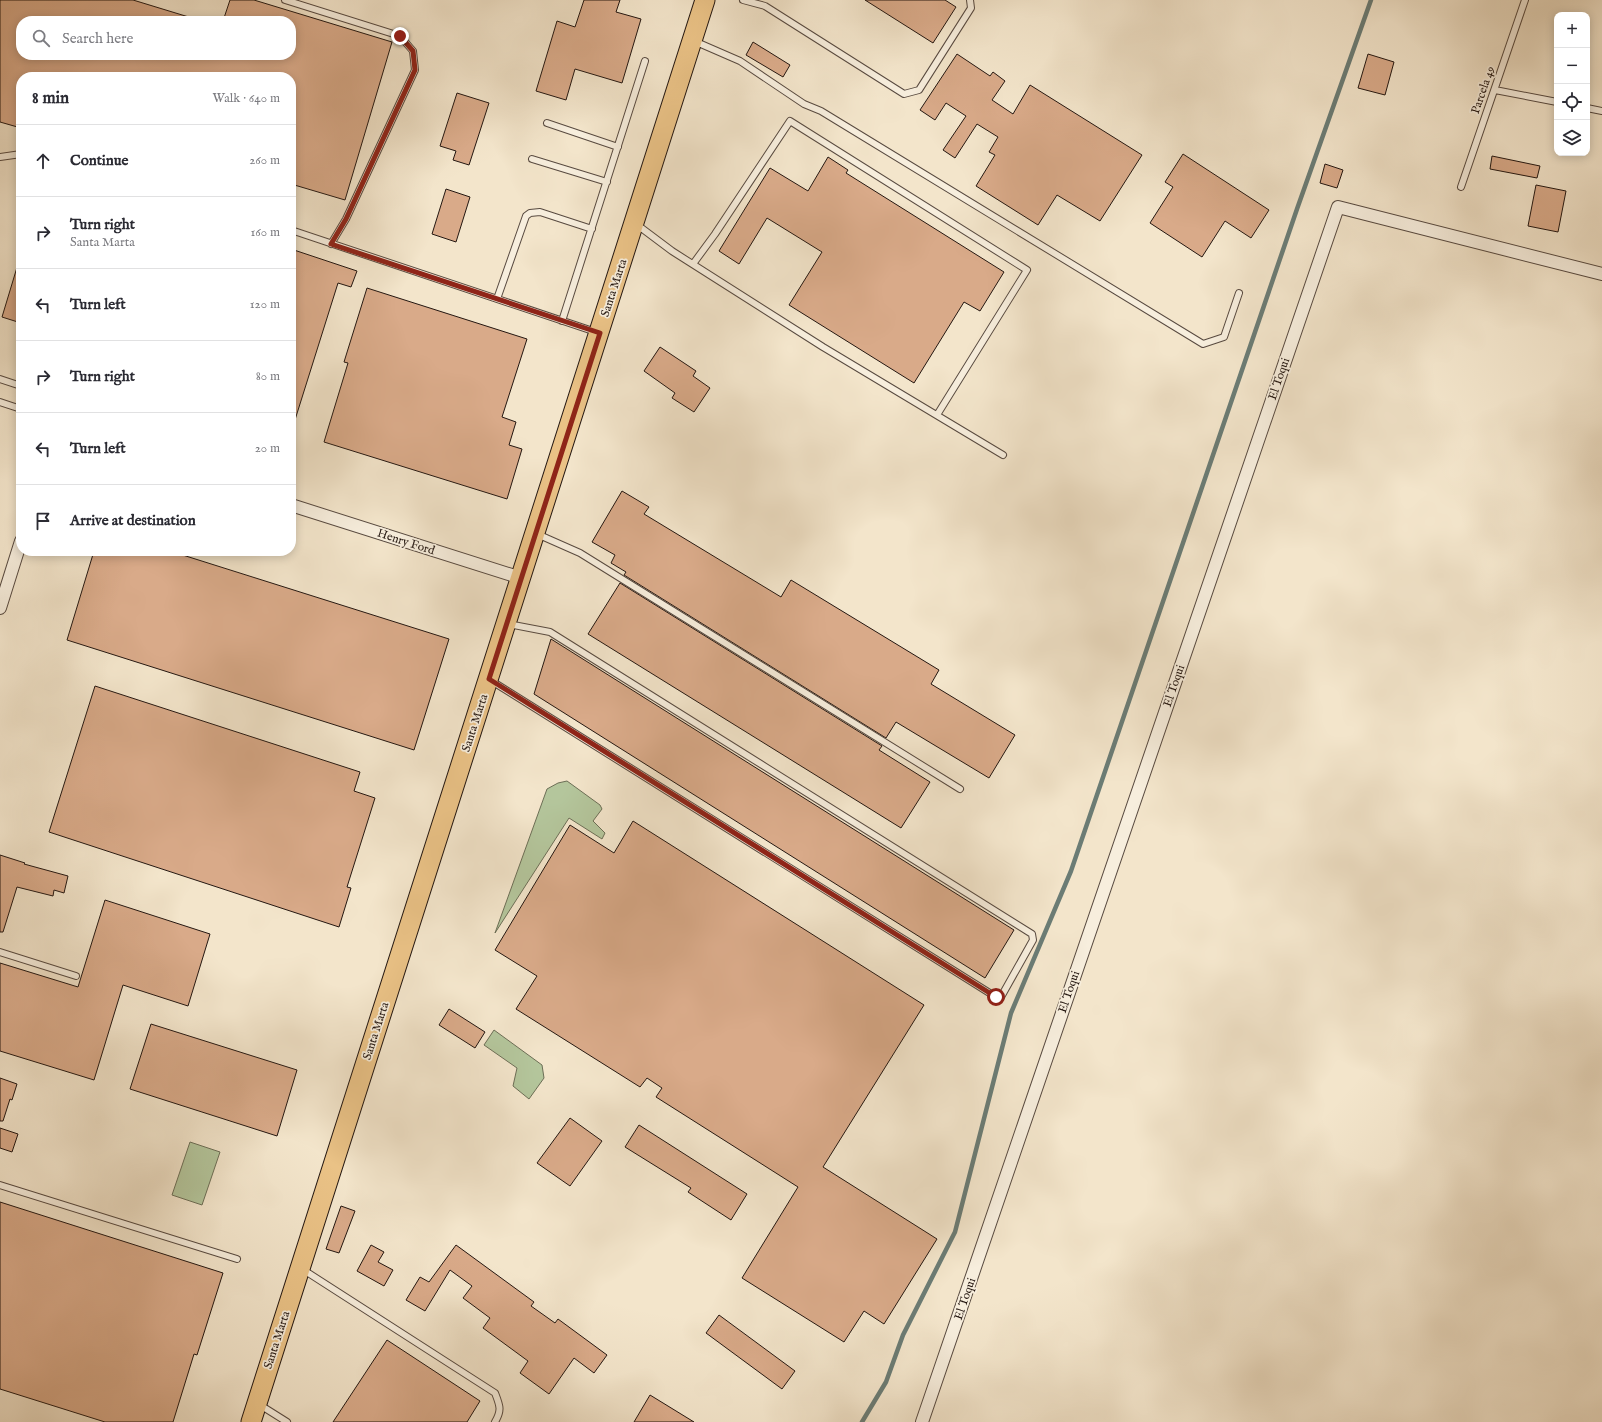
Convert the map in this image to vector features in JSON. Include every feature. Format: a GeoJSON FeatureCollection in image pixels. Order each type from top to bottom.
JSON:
{"type":"FeatureCollection","features":[{"type":"Feature","properties":{"kind":"main road","name":"Santa Marta"},"geometry":{"type":"LineString","coordinates":[[250,1422],[706,0]]}},
{"type":"Feature","properties":{"kind":"street","name":"El Toqui"},"geometry":{"type":"LineString","coordinates":[[922,1422],[1338,207],[1602,274]]}},
{"type":"Feature","properties":{"kind":"street","name":"Henry Ford"},"geometry":{"type":"LineString","coordinates":[[296,507],[521,578]]}},
{"type":"Feature","properties":{"kind":"street"},"geometry":{"type":"LineString","coordinates":[[0,608],[16,556]]}},
{"type":"Feature","properties":{"kind":"lane"},"geometry":{"type":"LineString","coordinates":[[285,0],[400,36],[413,51],[415,70],[346,219],[331,244]]}},
{"type":"Feature","properties":{"kind":"lane"},"geometry":{"type":"LineString","coordinates":[[743,0],[766,3],[904,94],[919,90],[971,8],[970,0]]}},
{"type":"Feature","properties":{"kind":"lane","name":"Parcela 49"},"geometry":{"type":"LineString","coordinates":[[1462,187],[1525,0]]}},
{"type":"Feature","properties":{"kind":"lane"},"geometry":{"type":"LineString","coordinates":[[693,40],[740,61],[804,104],[821,111],[1203,344],[1224,337],[1239,293]]}},
{"type":"Feature","properties":{"kind":"lane"},"geometry":{"type":"LineString","coordinates":[[562,321],[645,61]]}},
{"type":"Feature","properties":{"kind":"lane"},"geometry":{"type":"LineString","coordinates":[[1495,90],[1554,101]]}},
{"type":"Feature","properties":{"kind":"lane"},"geometry":{"type":"LineString","coordinates":[[1590,109],[1602,111]]}},
{"type":"Feature","properties":{"kind":"lane"},"geometry":{"type":"LineString","coordinates":[[693,264],[715,234],[790,121],[1027,270],[937,415]]}},
{"type":"Feature","properties":{"kind":"lane"},"geometry":{"type":"LineString","coordinates":[[547,123],[618,147]]}},
{"type":"Feature","properties":{"kind":"lane"},"geometry":{"type":"LineString","coordinates":[[0,156],[16,154]]}},
{"type":"Feature","properties":{"kind":"lane"},"geometry":{"type":"LineString","coordinates":[[532,159],[607,182]]}},
{"type":"Feature","properties":{"kind":"lane"},"geometry":{"type":"LineString","coordinates":[[497,299],[524,219],[530,213],[540,212],[592,229]]}},
{"type":"Feature","properties":{"kind":"lane"},"geometry":{"type":"LineString","coordinates":[[634,223],[672,251],[823,347],[1003,456]]}},
{"type":"Feature","properties":{"kind":"lane"},"geometry":{"type":"LineString","coordinates":[[296,232],[600,333]]}},
{"type":"Feature","properties":{"kind":"lane"},"geometry":{"type":"LineString","coordinates":[[0,379],[16,384]]}},
{"type":"Feature","properties":{"kind":"lane"},"geometry":{"type":"LineString","coordinates":[[0,402],[16,407]]}},
{"type":"Feature","properties":{"kind":"lane"},"geometry":{"type":"LineString","coordinates":[[535,534],[580,553],[960,788]]}},
{"type":"Feature","properties":{"kind":"lane"},"geometry":{"type":"LineString","coordinates":[[489,679],[996,997],[1001,997],[1033,940],[1032,934],[550,632],[507,624]]}},
{"type":"Feature","properties":{"kind":"lane"},"geometry":{"type":"LineString","coordinates":[[0,952],[76,976]]}},
{"type":"Feature","properties":{"kind":"lane"},"geometry":{"type":"LineString","coordinates":[[0,1185],[237,1259]]}},
{"type":"Feature","properties":{"kind":"lane"},"geometry":{"type":"LineString","coordinates":[[300,1268],[495,1393],[499,1404],[500,1413],[495,1422]]}},
{"type":"Feature","properties":{"kind":"lane"},"geometry":{"type":"LineString","coordinates":[[257,1403],[287,1422]]}},
{"type":"Feature","properties":{"kind":"green space"},"geometry":{"type":"Polygon","coordinates":[[[567,781],[600,805],[602,809],[593,821],[605,833],[602,839],[569,818],[495,933],[547,789],[558,783],[567,781]]]}},
{"type":"Feature","properties":{"kind":"green space"},"geometry":{"type":"Polygon","coordinates":[[[494,1030],[542,1065],[544,1078],[529,1099],[513,1086],[517,1068],[484,1045],[494,1030]]]}},
{"type":"Feature","properties":{"kind":"green space"},"geometry":{"type":"Polygon","coordinates":[[[190,1142],[220,1152],[202,1205],[172,1195],[190,1142]]]}},
{"type":"Feature","properties":{"kind":"building"},"geometry":{"type":"Polygon","coordinates":[[[0,0],[133,0],[185,16],[16,16],[16,60],[296,60],[296,16],[225,16],[230,0],[254,0],[392,42],[345,200],[296,185],[296,72],[16,72],[16,127],[0,122],[0,0]]]}},
{"type":"Feature","properties":{"kind":"building"},"geometry":{"type":"Polygon","coordinates":[[[584,0],[620,0],[616,12],[641,19],[622,83],[575,69],[566,100],[536,91],[557,21],[575,27],[584,0]]]}},
{"type":"Feature","properties":{"kind":"building"},"geometry":{"type":"Polygon","coordinates":[[[865,0],[945,0],[956,7],[933,43],[865,0]]]}},
{"type":"Feature","properties":{"kind":"building"},"geometry":{"type":"Polygon","coordinates":[[[753,42],[790,65],[783,77],[746,55],[753,42]]]}},
{"type":"Feature","properties":{"kind":"building"},"geometry":{"type":"Polygon","coordinates":[[[957,54],[990,76],[993,72],[1005,81],[992,100],[1013,114],[1030,85],[1142,155],[1100,221],[1057,195],[1038,225],[976,186],[995,155],[989,152],[998,137],[977,124],[955,158],[943,150],[966,116],[946,103],[935,120],[920,110],[957,54]]]}},
{"type":"Feature","properties":{"kind":"building"},"geometry":{"type":"Polygon","coordinates":[[[1368,54],[1394,62],[1385,95],[1358,88],[1368,54]]]}},
{"type":"Feature","properties":{"kind":"building"},"geometry":{"type":"Polygon","coordinates":[[[457,93],[489,103],[469,165],[453,160],[456,151],[440,146],[457,93]]]}},
{"type":"Feature","properties":{"kind":"building"},"geometry":{"type":"Polygon","coordinates":[[[1183,154],[1269,210],[1251,238],[1225,221],[1202,257],[1150,223],[1173,187],[1165,182],[1183,154]]]}},
{"type":"Feature","properties":{"kind":"building"},"geometry":{"type":"Polygon","coordinates":[[[1492,156],[1540,166],[1537,178],[1490,169],[1492,156]]]}},
{"type":"Feature","properties":{"kind":"building"},"geometry":{"type":"Polygon","coordinates":[[[828,157],[848,170],[846,173],[1004,272],[980,311],[964,302],[914,383],[789,305],[822,252],[767,218],[739,264],[719,251],[770,168],[808,191],[828,157]]]}},
{"type":"Feature","properties":{"kind":"building"},"geometry":{"type":"Polygon","coordinates":[[[1325,164],[1343,170],[1337,188],[1320,183],[1325,164]]]}},
{"type":"Feature","properties":{"kind":"building"},"geometry":{"type":"Polygon","coordinates":[[[1536,185],[1566,191],[1558,232],[1528,226],[1536,185]]]}},
{"type":"Feature","properties":{"kind":"building"},"geometry":{"type":"Polygon","coordinates":[[[446,189],[470,197],[456,242],[432,234],[446,189]]]}},
{"type":"Feature","properties":{"kind":"building"},"geometry":{"type":"Polygon","coordinates":[[[296,251],[357,271],[351,287],[338,283],[296,417],[296,251]]]}},
{"type":"Feature","properties":{"kind":"building"},"geometry":{"type":"Polygon","coordinates":[[[16,271],[16,321],[2,317],[16,271]]]}},
{"type":"Feature","properties":{"kind":"building"},"geometry":{"type":"Polygon","coordinates":[[[367,288],[527,339],[502,417],[516,422],[509,445],[522,449],[507,499],[324,442],[348,363],[344,362],[367,288]]]}},
{"type":"Feature","properties":{"kind":"building"},"geometry":{"type":"Polygon","coordinates":[[[660,347],[696,371],[693,376],[710,388],[694,412],[672,398],[675,393],[644,371],[660,347]]]}},
{"type":"Feature","properties":{"kind":"building"},"geometry":{"type":"Polygon","coordinates":[[[622,491],[649,507],[644,514],[781,597],[791,580],[939,670],[931,684],[1015,735],[989,778],[896,722],[886,738],[624,575],[626,572],[611,563],[615,555],[592,542],[622,491]]]}},
{"type":"Feature","properties":{"kind":"building"},"geometry":{"type":"Polygon","coordinates":[[[92,556],[186,556],[449,639],[414,750],[67,640],[92,556]]]}},
{"type":"Feature","properties":{"kind":"building"},"geometry":{"type":"Polygon","coordinates":[[[620,583],[882,746],[879,750],[930,782],[901,828],[588,634],[620,583]]]}},
{"type":"Feature","properties":{"kind":"building"},"geometry":{"type":"Polygon","coordinates":[[[551,639],[1014,930],[985,978],[534,694],[551,639]]]}},
{"type":"Feature","properties":{"kind":"building"},"geometry":{"type":"Polygon","coordinates":[[[95,686],[360,772],[354,791],[375,798],[347,887],[351,888],[339,927],[49,832],[95,686]]]}},
{"type":"Feature","properties":{"kind":"building"},"geometry":{"type":"Polygon","coordinates":[[[633,821],[924,1005],[823,1167],[937,1239],[884,1324],[864,1311],[844,1342],[742,1278],[798,1187],[656,1097],[662,1088],[647,1078],[640,1087],[516,1009],[537,976],[495,950],[570,825],[614,853],[633,821]]]}},
{"type":"Feature","properties":{"kind":"building"},"geometry":{"type":"Polygon","coordinates":[[[0,855],[25,863],[24,864],[68,876],[64,893],[54,890],[53,896],[17,887],[3,932],[0,932],[0,855]]]}},
{"type":"Feature","properties":{"kind":"building"},"geometry":{"type":"Polygon","coordinates":[[[105,900],[210,934],[188,1006],[123,985],[94,1080],[0,1051],[0,963],[78,987],[105,900]]]}},
{"type":"Feature","properties":{"kind":"building"},"geometry":{"type":"Polygon","coordinates":[[[449,1009],[485,1032],[475,1048],[439,1025],[449,1009]]]}},
{"type":"Feature","properties":{"kind":"building"},"geometry":{"type":"Polygon","coordinates":[[[151,1024],[297,1070],[277,1136],[130,1089],[151,1024]]]}},
{"type":"Feature","properties":{"kind":"building"},"geometry":{"type":"Polygon","coordinates":[[[0,1078],[17,1084],[12,1100],[10,1099],[3,1121],[0,1121],[0,1078]]]}},
{"type":"Feature","properties":{"kind":"building"},"geometry":{"type":"Polygon","coordinates":[[[570,1118],[602,1141],[570,1186],[537,1163],[570,1118]]]}},
{"type":"Feature","properties":{"kind":"building"},"geometry":{"type":"Polygon","coordinates":[[[639,1125],[747,1194],[731,1220],[688,1192],[691,1188],[625,1147],[639,1125]]]}},
{"type":"Feature","properties":{"kind":"building"},"geometry":{"type":"Polygon","coordinates":[[[0,1128],[18,1134],[12,1152],[0,1148],[0,1128]]]}},
{"type":"Feature","properties":{"kind":"building"},"geometry":{"type":"Polygon","coordinates":[[[0,1202],[223,1273],[197,1355],[194,1354],[173,1422],[105,1422],[0,1389],[0,1202]]]}},
{"type":"Feature","properties":{"kind":"building"},"geometry":{"type":"Polygon","coordinates":[[[341,1206],[355,1211],[339,1253],[326,1249],[341,1206]]]}},
{"type":"Feature","properties":{"kind":"building"},"geometry":{"type":"Polygon","coordinates":[[[371,1245],[384,1252],[378,1262],[393,1270],[384,1286],[357,1271],[371,1245]]]}},
{"type":"Feature","properties":{"kind":"building"},"geometry":{"type":"Polygon","coordinates":[[[456,1245],[534,1302],[531,1306],[555,1323],[558,1319],[607,1355],[594,1373],[574,1358],[549,1394],[520,1373],[528,1361],[483,1328],[490,1318],[463,1298],[472,1286],[450,1270],[425,1311],[406,1300],[420,1277],[429,1282],[456,1245]]]}},
{"type":"Feature","properties":{"kind":"building"},"geometry":{"type":"Polygon","coordinates":[[[719,1315],[795,1371],[782,1389],[706,1333],[719,1315]]]}},
{"type":"Feature","properties":{"kind":"building"},"geometry":{"type":"Polygon","coordinates":[[[387,1340],[480,1401],[467,1422],[333,1422],[387,1340]]]}},
{"type":"Feature","properties":{"kind":"building"},"geometry":{"type":"Polygon","coordinates":[[[650,1395],[694,1422],[634,1422],[650,1395]]]}},
{"type":"Feature","properties":{"kind":"waterway"},"geometry":{"type":"LineString","coordinates":[[862,1422],[886,1382],[903,1335],[955,1232],[1011,1013],[1071,871],[1297,209],[1371,0]]}},
{"type":"Feature","properties":{"kind":"route"},"geometry":{"type":"LineString","coordinates":[[400,36],[413,51],[415,70],[346,219],[331,244],[600,333],[489,679],[996,997]]}}]}
